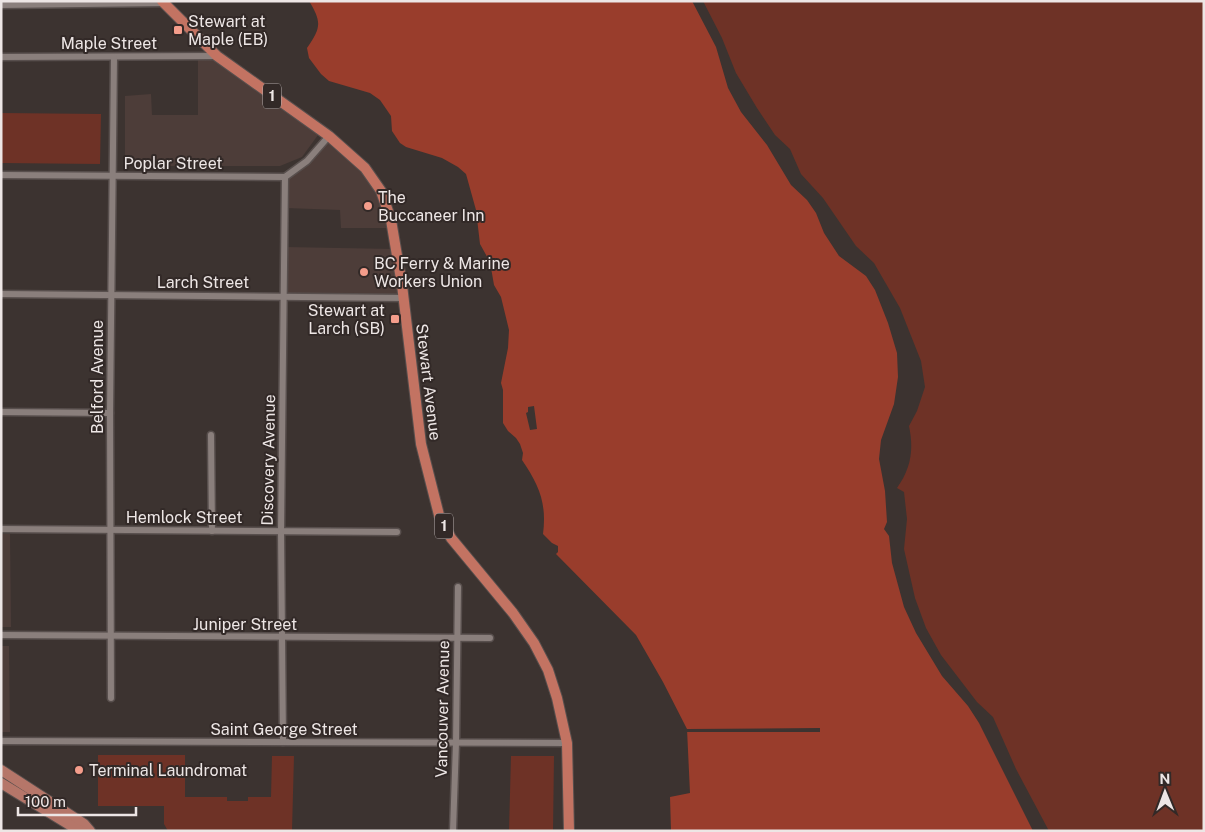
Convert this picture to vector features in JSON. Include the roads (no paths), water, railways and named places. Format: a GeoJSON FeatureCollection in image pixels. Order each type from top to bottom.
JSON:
{"type":"FeatureCollection","features":[{"type":"Feature","properties":{"kind":"highway","name":"Stewart Avenue"},"geometry":{"type":"LineString","coordinates":[[163,2],[217,56],[328,136],[365,168],[380,191],[391,220],[404,298],[421,444],[439,515],[451,538],[513,613],[534,643],[548,670],[557,698],[567,743],[569,831]]}},
{"type":"Feature","properties":{"kind":"main road"},"geometry":{"type":"LineString","coordinates":[[1,770],[84,824],[90,831]]}},
{"type":"Feature","properties":{"kind":"main road"},"geometry":{"type":"LineString","coordinates":[[1,783],[82,831]]}},
{"type":"Feature","properties":{"kind":"street"},"geometry":{"type":"LineString","coordinates":[[1,5],[163,2]]}},
{"type":"Feature","properties":{"kind":"street","name":"Maple Street"},"geometry":{"type":"LineString","coordinates":[[1,57],[217,56]]}},
{"type":"Feature","properties":{"kind":"street","name":"Belford Avenue"},"geometry":{"type":"LineString","coordinates":[[111,698],[110,413],[114,57]]}},
{"type":"Feature","properties":{"kind":"street"},"geometry":{"type":"LineString","coordinates":[[285,177],[307,161],[328,136]]}},
{"type":"Feature","properties":{"kind":"street","name":"Poplar Street"},"geometry":{"type":"LineString","coordinates":[[1,175],[285,177]]}},
{"type":"Feature","properties":{"kind":"street","name":"Discovery Avenue"},"geometry":{"type":"LineString","coordinates":[[283,742],[281,532],[285,177]]}},
{"type":"Feature","properties":{"kind":"street","name":"Larch Street"},"geometry":{"type":"LineString","coordinates":[[1,294],[404,298]]}},
{"type":"Feature","properties":{"kind":"street"},"geometry":{"type":"LineString","coordinates":[[1,412],[110,413]]}},
{"type":"Feature","properties":{"kind":"street"},"geometry":{"type":"LineString","coordinates":[[211,435],[212,531]]}},
{"type":"Feature","properties":{"kind":"street","name":"Hemlock Street"},"geometry":{"type":"LineString","coordinates":[[1,529],[398,532]]}},
{"type":"Feature","properties":{"kind":"street","name":"Vancouver Avenue"},"geometry":{"type":"LineString","coordinates":[[452,831],[456,743],[458,587]]}},
{"type":"Feature","properties":{"kind":"street","name":"Juniper Street"},"geometry":{"type":"LineString","coordinates":[[1,635],[490,638]]}},
{"type":"Feature","properties":{"kind":"street","name":"Saint George Street"},"geometry":{"type":"LineString","coordinates":[[1,741],[567,743]]}},
{"type":"Feature","properties":{"kind":"place","name":"Stewart at Maple (EB)"},"geometry":{"type":"Point","coordinates":[178,30]}},
{"type":"Feature","properties":{"kind":"place","name":"The Buccaneer Inn"},"geometry":{"type":"Point","coordinates":[368,206]}},
{"type":"Feature","properties":{"kind":"place","name":"BC Ferry & Marine Workers Union"},"geometry":{"type":"Point","coordinates":[364,272]}},
{"type":"Feature","properties":{"kind":"place","name":"Stewart at Larch (SB)"},"geometry":{"type":"Point","coordinates":[395,319]}},
{"type":"Feature","properties":{"kind":"place","name":"Terminal Laundromat"},"geometry":{"type":"Point","coordinates":[79,770]}}]}
